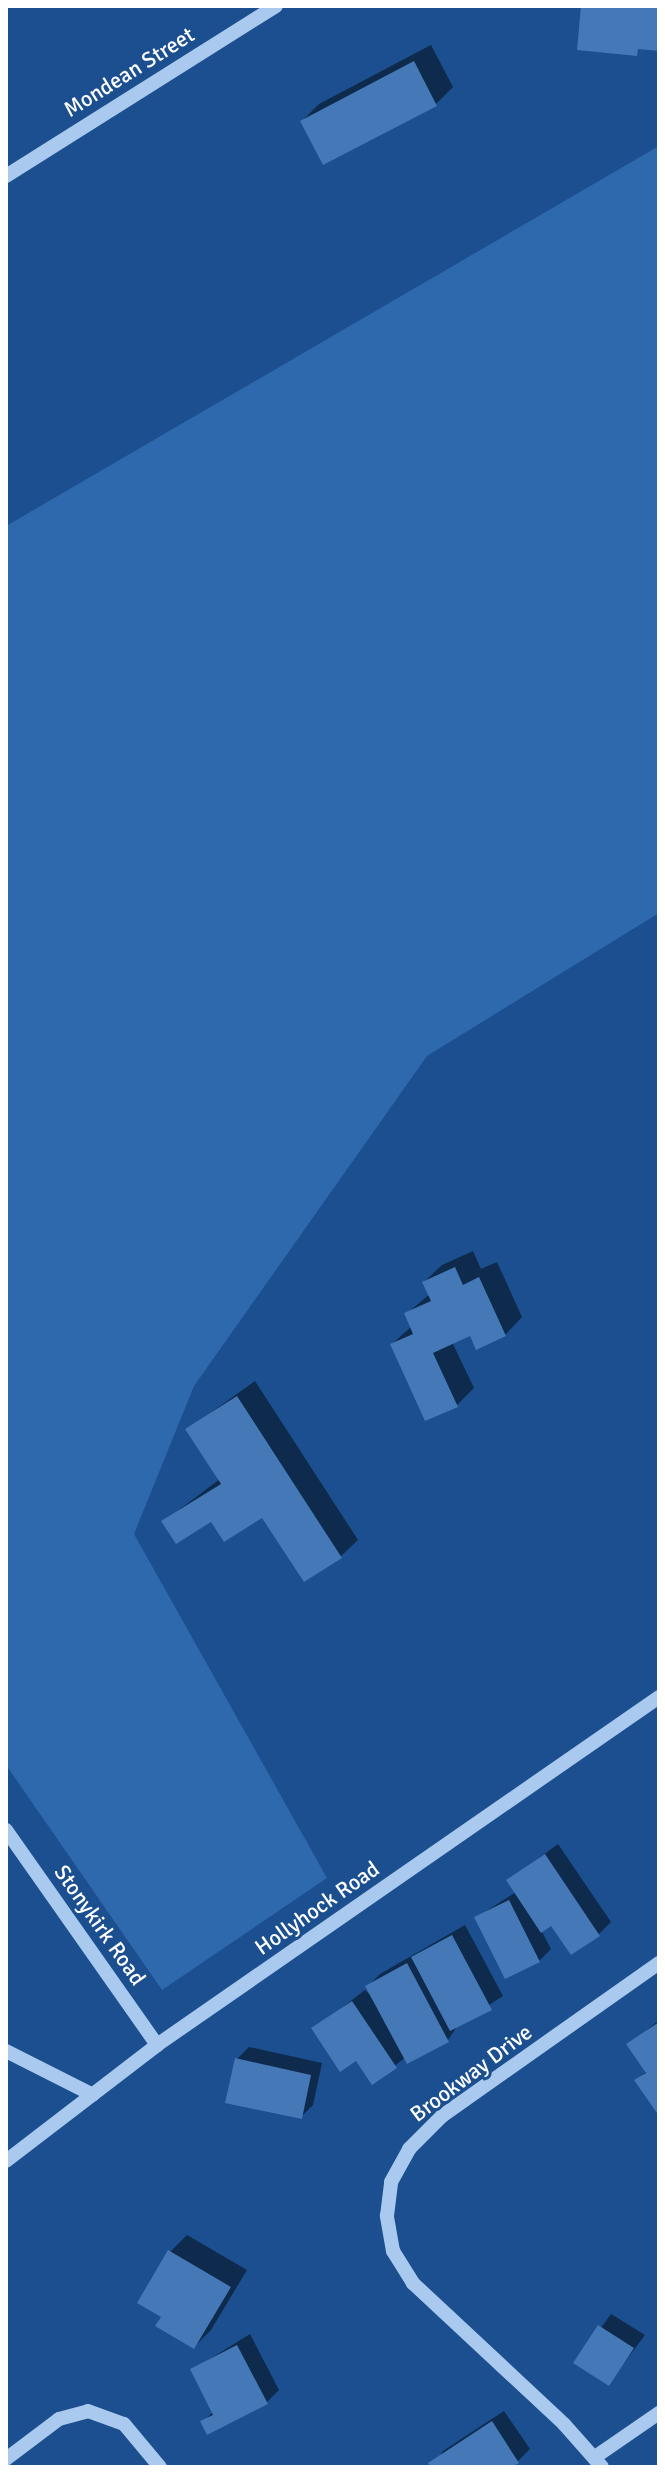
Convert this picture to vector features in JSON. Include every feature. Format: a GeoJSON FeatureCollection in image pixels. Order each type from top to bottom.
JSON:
{"type":"FeatureCollection","features":[{"type":"Feature","properties":{"kind":"street","name":"Mondean Street"},"geometry":{"type":"LineString","coordinates":[[6,176],[276,6]]}},
{"type":"Feature","properties":{"kind":"street","name":"Hollyhock Road"},"geometry":{"type":"LineString","coordinates":[[6,2161],[157,2045],[659,1697]]}},
{"type":"Feature","properties":{"kind":"street","name":"Stonykirk Road"},"geometry":{"type":"LineString","coordinates":[[6,1830],[157,2045]]}},
{"type":"Feature","properties":{"kind":"street","name":"Brookway Drive"},"geometry":{"type":"LineString","coordinates":[[598,2462],[413,2283],[393,2251],[387,2216],[391,2182],[409,2149],[442,2116],[659,1963]]}},
{"type":"Feature","properties":{"kind":"street"},"geometry":{"type":"LineString","coordinates":[[6,2051],[93,2095]]}},
{"type":"Feature","properties":{"kind":"street"},"geometry":{"type":"LineString","coordinates":[[6,2459],[73,2412],[99,2413],[124,2424],[160,2467]]}},
{"type":"Feature","properties":{"kind":"street"},"geometry":{"type":"LineString","coordinates":[[598,2462],[659,2413]]}},
{"type":"Feature","properties":{"kind":"shaded area"},"geometry":{"type":"Polygon","coordinates":[[[659,146],[659,913],[427,1056],[194,1386],[134,1534],[327,1878],[162,1990],[6,1765],[6,526],[659,146]]]}},
{"type":"Feature","properties":{"kind":"building"},"geometry":{"type":"Polygon","coordinates":[[[581,6],[659,6],[659,51],[638,49],[637,56],[577,50],[581,6]]]}},
{"type":"Feature","properties":{"kind":"building"},"geometry":{"type":"Polygon","coordinates":[[[414,61],[437,106],[323,165],[300,121],[414,61]]]}},
{"type":"Feature","properties":{"kind":"building"},"geometry":{"type":"Polygon","coordinates":[[[455,1267],[463,1285],[479,1277],[506,1336],[476,1350],[470,1336],[433,1353],[458,1407],[425,1421],[390,1344],[413,1334],[404,1313],[431,1301],[422,1282],[455,1267]]]}},
{"type":"Feature","properties":{"kind":"building"},"geometry":{"type":"Polygon","coordinates":[[[237,1396],[342,1558],[304,1582],[262,1518],[224,1542],[211,1522],[176,1544],[161,1521],[221,1484],[185,1429],[237,1396]]]}},
{"type":"Feature","properties":{"kind":"building"},"geometry":{"type":"Polygon","coordinates":[[[545,1854],[600,1936],[571,1955],[551,1926],[541,1933],[506,1880],[545,1854]]]}},
{"type":"Feature","properties":{"kind":"building"},"geometry":{"type":"Polygon","coordinates":[[[509,1900],[540,1962],[505,1979],[474,1917],[509,1900]]]}},
{"type":"Feature","properties":{"kind":"building"},"geometry":{"type":"Polygon","coordinates":[[[452,1935],[492,2010],[450,2031],[411,1957],[452,1935]]]}},
{"type":"Feature","properties":{"kind":"building"},"geometry":{"type":"Polygon","coordinates":[[[407,1963],[449,2042],[407,2064],[365,1986],[407,1963]]]}},
{"type":"Feature","properties":{"kind":"building"},"geometry":{"type":"Polygon","coordinates":[[[352,2001],[397,2068],[372,2085],[356,2061],[340,2072],[311,2028],[352,2001]]]}},
{"type":"Feature","properties":{"kind":"building"},"geometry":{"type":"Polygon","coordinates":[[[659,2022],[659,2116],[634,2080],[646,2073],[626,2044],[659,2022]]]}},
{"type":"Feature","properties":{"kind":"building"},"geometry":{"type":"Polygon","coordinates":[[[235,2058],[311,2075],[302,2119],[225,2103],[235,2058]]]}},
{"type":"Feature","properties":{"kind":"building"},"geometry":{"type":"Polygon","coordinates":[[[168,2250],[231,2287],[194,2349],[155,2326],[161,2317],[137,2303],[168,2250]]]}},
{"type":"Feature","properties":{"kind":"building"},"geometry":{"type":"Polygon","coordinates":[[[598,2325],[634,2348],[609,2386],[573,2363],[598,2325]]]}},
{"type":"Feature","properties":{"kind":"building"},"geometry":{"type":"Polygon","coordinates":[[[237,2345],[268,2404],[207,2435],[200,2421],[213,2415],[190,2369],[237,2345]]]}},
{"type":"Feature","properties":{"kind":"building"},"geometry":{"type":"Polygon","coordinates":[[[492,2421],[519,2463],[512,2467],[431,2467],[428,2463],[492,2421]]]}}]}
